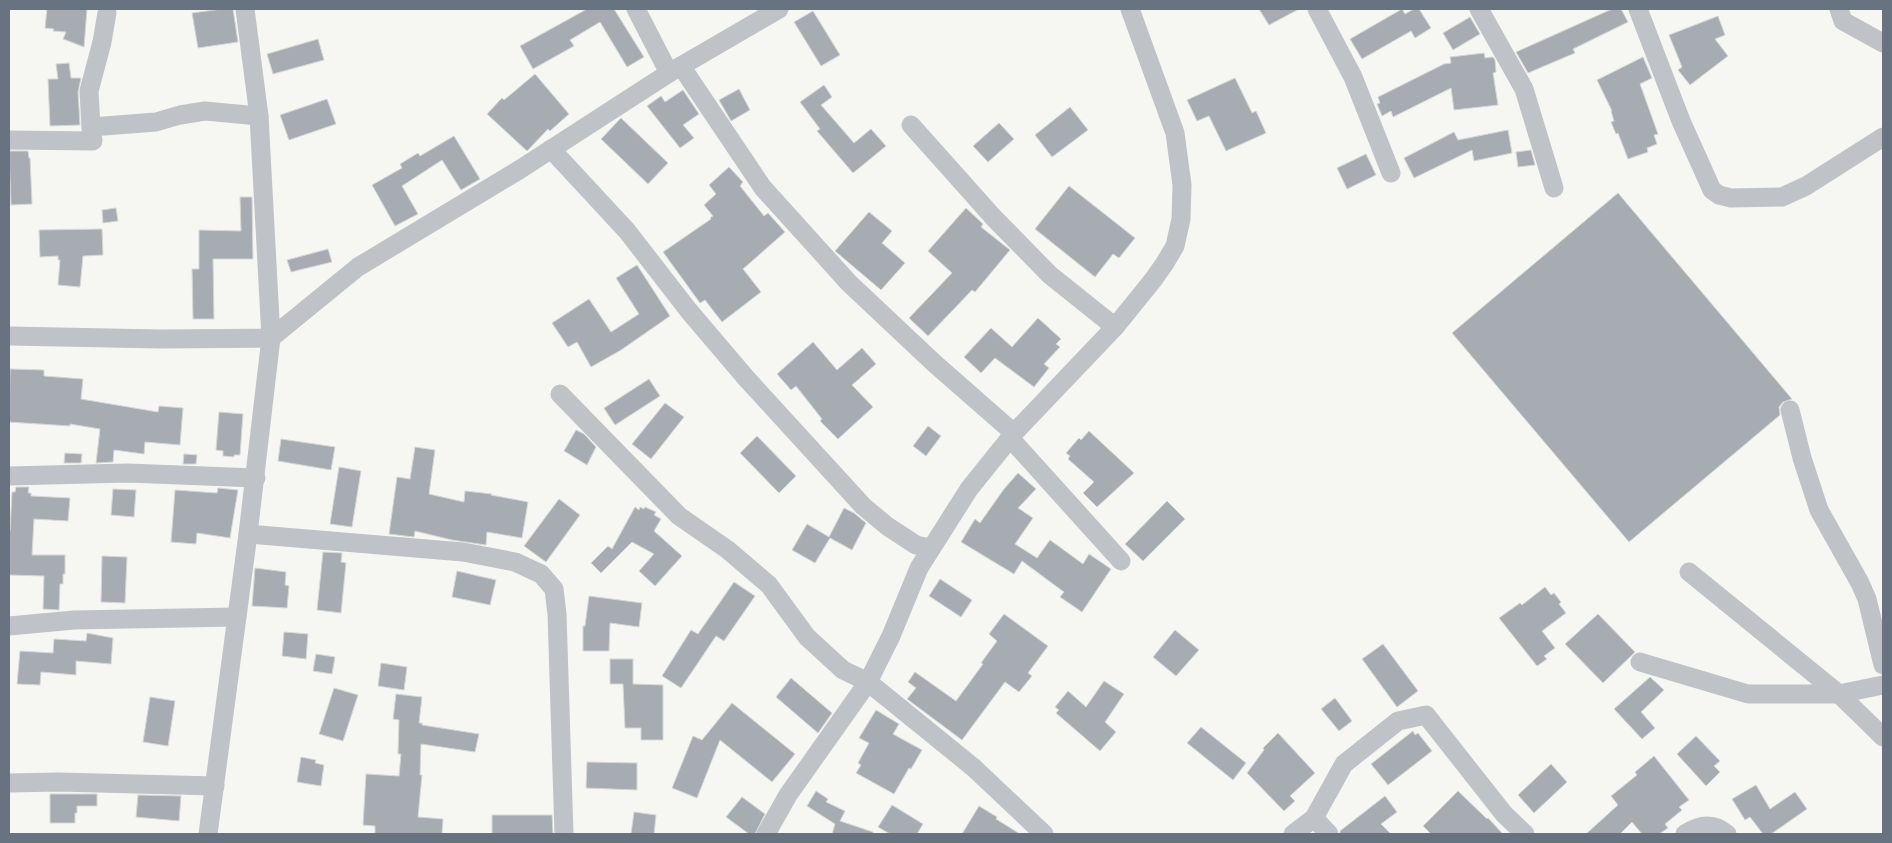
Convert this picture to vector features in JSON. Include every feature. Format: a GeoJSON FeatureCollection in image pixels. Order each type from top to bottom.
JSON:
{"type":"FeatureCollection","features":[{"type":"Feature","properties":{"kind":"street"},"geometry":{"type":"LineString","coordinates":[[208,834],[256,478],[271,338],[259,116],[245,9]]}},
{"type":"Feature","properties":{"kind":"street"},"geometry":{"type":"LineString","coordinates":[[636,9],[675,69],[763,188],[848,283],[1012,435],[1121,561]]}},
{"type":"Feature","properties":{"kind":"street"},"geometry":{"type":"LineString","coordinates":[[9,336],[271,338],[358,267],[551,149],[675,69],[778,9]]}},
{"type":"Feature","properties":{"kind":"street"},"geometry":{"type":"LineString","coordinates":[[766,834],[788,795],[868,682],[891,636],[919,568],[969,489],[1012,435],[1114,328],[1166,263],[1175,246],[1181,219],[1182,184],[1175,133],[1130,9]]}},
{"type":"Feature","properties":{"kind":"street"},"geometry":{"type":"LineString","coordinates":[[1316,9],[1353,76],[1391,173]]}},
{"type":"Feature","properties":{"kind":"street"},"geometry":{"type":"LineString","coordinates":[[1478,9],[1524,89],[1554,188]]}},
{"type":"Feature","properties":{"kind":"street"},"geometry":{"type":"LineString","coordinates":[[1638,9],[1681,121],[1712,190],[1719,195],[1731,198],[1782,197],[1806,186],[1883,137]]}},
{"type":"Feature","properties":{"kind":"street"},"geometry":{"type":"LineString","coordinates":[[1839,9],[1843,21],[1883,43]]}},
{"type":"Feature","properties":{"kind":"street"},"geometry":{"type":"LineString","coordinates":[[92,134],[89,91],[102,42],[107,13]]}},
{"type":"Feature","properties":{"kind":"street"},"geometry":{"type":"LineString","coordinates":[[9,140],[92,134],[205,111],[259,116]]}},
{"type":"Feature","properties":{"kind":"street"},"geometry":{"type":"LineString","coordinates":[[911,125],[994,218],[1050,275],[1114,328]]}},
{"type":"Feature","properties":{"kind":"street"},"geometry":{"type":"LineString","coordinates":[[551,149],[627,230],[689,311],[746,378],[863,506],[887,526],[916,545],[930,548]]}},
{"type":"Feature","properties":{"kind":"street"},"geometry":{"type":"LineString","coordinates":[[560,394],[679,516],[728,550],[769,585],[807,637],[843,670],[868,682],[974,768],[1044,834]]}},
{"type":"Feature","properties":{"kind":"street"},"geometry":{"type":"LineString","coordinates":[[1790,410],[1802,458],[1819,510],[1867,599],[1883,665]]}},
{"type":"Feature","properties":{"kind":"street"},"geometry":{"type":"LineString","coordinates":[[9,476],[128,473],[256,478]]}},
{"type":"Feature","properties":{"kind":"street"},"geometry":{"type":"LineString","coordinates":[[248,534],[463,552],[515,562],[541,574],[554,589],[557,614],[564,834]]}},
{"type":"Feature","properties":{"kind":"street"},"geometry":{"type":"LineString","coordinates":[[1689,572],[1839,694],[1883,737]]}},
{"type":"Feature","properties":{"kind":"street"},"geometry":{"type":"LineString","coordinates":[[9,626],[74,620],[237,617]]}},
{"type":"Feature","properties":{"kind":"street"},"geometry":{"type":"LineString","coordinates":[[1640,662],[1748,694],[1839,694],[1883,685]]}},
{"type":"Feature","properties":{"kind":"street"},"geometry":{"type":"LineString","coordinates":[[1293,834],[1314,818],[1344,764],[1398,721],[1426,715],[1504,814],[1524,834]]}},
{"type":"Feature","properties":{"kind":"street"},"geometry":{"type":"LineString","coordinates":[[9,783],[58,782],[215,786]]}},
{"type":"Feature","properties":{"kind":"street"},"geometry":{"type":"LineString","coordinates":[[1314,818],[1329,834]]}},
{"type":"Feature","properties":{"kind":"street"},"geometry":{"type":"LineString","coordinates":[[1685,834],[1703,825],[1712,825],[1727,834]]}},
{"type":"Feature","properties":{"kind":"building"},"geometry":{"type":"Polygon","coordinates":[[[47,9],[87,9],[84,47],[63,39],[66,32],[45,28],[47,9]]]}},
{"type":"Feature","properties":{"kind":"building"},"geometry":{"type":"Polygon","coordinates":[[[233,9],[238,42],[198,48],[192,13],[233,9]]]}},
{"type":"Feature","properties":{"kind":"building"},"geometry":{"type":"Polygon","coordinates":[[[587,9],[614,9],[644,57],[627,67],[600,22],[570,40],[574,46],[533,69],[520,46],[587,9]]]}},
{"type":"Feature","properties":{"kind":"building"},"geometry":{"type":"Polygon","coordinates":[[[1259,9],[1299,9],[1269,25],[1259,9]]]}},
{"type":"Feature","properties":{"kind":"building"},"geometry":{"type":"Polygon","coordinates":[[[1402,9],[1405,14],[1414,9],[1419,9],[1431,28],[1415,38],[1411,31],[1362,59],[1350,39],[1402,9]]]}},
{"type":"Feature","properties":{"kind":"building"},"geometry":{"type":"Polygon","coordinates":[[[1612,9],[1621,9],[1628,22],[1573,49],[1575,53],[1528,73],[1516,52],[1612,9]]]}},
{"type":"Feature","properties":{"kind":"building"},"geometry":{"type":"Polygon","coordinates":[[[813,11],[840,55],[821,66],[794,22],[813,11]]]}},
{"type":"Feature","properties":{"kind":"building"},"geometry":{"type":"Polygon","coordinates":[[[1718,16],[1725,35],[1715,39],[1728,56],[1690,85],[1678,70],[1682,67],[1669,35],[1718,16]]]}},
{"type":"Feature","properties":{"kind":"building"},"geometry":{"type":"Polygon","coordinates":[[[1470,17],[1480,34],[1453,50],[1443,33],[1470,17]]]}},
{"type":"Feature","properties":{"kind":"building"},"geometry":{"type":"Polygon","coordinates":[[[318,39],[324,60],[273,74],[267,54],[318,39]]]}},
{"type":"Feature","properties":{"kind":"building"},"geometry":{"type":"Polygon","coordinates":[[[1484,53],[1485,58],[1493,57],[1495,60],[1496,72],[1493,73],[1498,105],[1454,110],[1451,88],[1393,117],[1391,111],[1382,116],[1377,104],[1380,103],[1378,97],[1444,64],[1451,63],[1450,57],[1484,53]]]}},
{"type":"Feature","properties":{"kind":"building"},"geometry":{"type":"Polygon","coordinates":[[[1643,57],[1652,78],[1640,84],[1658,134],[1654,135],[1657,144],[1647,148],[1648,152],[1628,159],[1618,133],[1616,134],[1611,122],[1614,121],[1612,111],[1597,80],[1643,57]]]}},
{"type":"Feature","properties":{"kind":"building"},"geometry":{"type":"Polygon","coordinates":[[[69,63],[71,78],[81,78],[78,92],[80,125],[50,126],[48,79],[58,79],[56,64],[69,63]]]}},
{"type":"Feature","properties":{"kind":"building"},"geometry":{"type":"Polygon","coordinates":[[[535,74],[569,114],[550,131],[548,129],[527,151],[487,114],[502,98],[504,100],[535,74]]]}},
{"type":"Feature","properties":{"kind":"building"},"geometry":{"type":"Polygon","coordinates":[[[1235,78],[1252,113],[1256,111],[1266,133],[1226,151],[1209,116],[1197,121],[1187,100],[1235,78]]]}},
{"type":"Feature","properties":{"kind":"building"},"geometry":{"type":"Polygon","coordinates":[[[824,85],[832,97],[821,105],[854,143],[871,129],[886,146],[853,173],[817,131],[820,129],[800,102],[824,85]]]}},
{"type":"Feature","properties":{"kind":"building"},"geometry":{"type":"Polygon","coordinates":[[[739,89],[750,110],[731,121],[719,100],[739,89]]]}},
{"type":"Feature","properties":{"kind":"building"},"geometry":{"type":"Polygon","coordinates":[[[683,90],[699,114],[683,125],[694,138],[680,148],[647,106],[661,96],[665,102],[683,90]]]}},
{"type":"Feature","properties":{"kind":"building"},"geometry":{"type":"Polygon","coordinates":[[[327,99],[336,124],[289,140],[280,115],[327,99]]]}},
{"type":"Feature","properties":{"kind":"building"},"geometry":{"type":"Polygon","coordinates":[[[1070,107],[1088,130],[1052,157],[1035,135],[1070,107]]]}},
{"type":"Feature","properties":{"kind":"building"},"geometry":{"type":"Polygon","coordinates":[[[621,118],[668,163],[648,184],[601,139],[621,118]]]}},
{"type":"Feature","properties":{"kind":"building"},"geometry":{"type":"Polygon","coordinates":[[[999,123],[1014,139],[988,162],[973,146],[999,123]]]}},
{"type":"Feature","properties":{"kind":"building"},"geometry":{"type":"Polygon","coordinates":[[[1508,130],[1512,153],[1474,161],[1472,150],[1414,178],[1404,158],[1454,132],[1458,140],[1508,130]]]}},
{"type":"Feature","properties":{"kind":"building"},"geometry":{"type":"Polygon","coordinates":[[[454,136],[480,179],[461,190],[442,160],[402,186],[418,214],[395,226],[372,185],[402,168],[400,164],[418,153],[420,156],[454,136]]]}},
{"type":"Feature","properties":{"kind":"building"},"geometry":{"type":"Polygon","coordinates":[[[1531,150],[1535,165],[1518,167],[1516,152],[1531,150]]]}},
{"type":"Feature","properties":{"kind":"building"},"geometry":{"type":"Polygon","coordinates":[[[9,151],[28,151],[32,204],[11,205],[9,151]]]}},
{"type":"Feature","properties":{"kind":"building"},"geometry":{"type":"Polygon","coordinates":[[[1366,154],[1376,175],[1347,189],[1337,168],[1366,154]]]}},
{"type":"Feature","properties":{"kind":"building"},"geometry":{"type":"Polygon","coordinates":[[[729,167],[743,182],[740,186],[764,216],[768,213],[785,232],[743,269],[761,292],[722,322],[705,300],[700,303],[663,252],[711,219],[713,216],[704,205],[716,194],[709,185],[729,167]]]}},
{"type":"Feature","properties":{"kind":"building"},"geometry":{"type":"Polygon","coordinates":[[[1069,186],[1135,238],[1119,258],[1113,254],[1095,277],[1035,229],[1069,186]]]}},
{"type":"Feature","properties":{"kind":"building"},"geometry":{"type":"Polygon","coordinates":[[[1618,193],[1792,399],[1783,402],[1779,407],[1780,415],[1629,542],[1452,333],[1618,193]]]}},
{"type":"Feature","properties":{"kind":"building"},"geometry":{"type":"Polygon","coordinates":[[[240,197],[252,197],[253,259],[213,259],[214,319],[193,319],[192,269],[199,269],[199,230],[241,231],[240,197]]]}},
{"type":"Feature","properties":{"kind":"building"},"geometry":{"type":"Polygon","coordinates":[[[116,208],[118,221],[103,223],[102,210],[116,208]]]}},
{"type":"Feature","properties":{"kind":"building"},"geometry":{"type":"Polygon","coordinates":[[[966,208],[983,224],[981,227],[1010,250],[975,292],[972,290],[928,336],[909,318],[952,273],[928,251],[966,208]]]}},
{"type":"Feature","properties":{"kind":"building"},"geometry":{"type":"Polygon","coordinates":[[[869,212],[892,231],[882,243],[905,263],[881,290],[835,251],[869,212]]]}},
{"type":"Feature","properties":{"kind":"building"},"geometry":{"type":"Polygon","coordinates":[[[102,229],[103,255],[83,256],[80,287],[58,285],[60,260],[58,260],[58,256],[40,257],[39,230],[102,229]]]}},
{"type":"Feature","properties":{"kind":"building"},"geometry":{"type":"Polygon","coordinates":[[[328,249],[332,262],[291,272],[287,260],[328,249]]]}},
{"type":"Feature","properties":{"kind":"building"},"geometry":{"type":"Polygon","coordinates":[[[637,265],[670,316],[621,350],[591,367],[577,342],[568,347],[552,323],[589,299],[611,332],[639,314],[616,278],[637,265]]]}},
{"type":"Feature","properties":{"kind":"building"},"geometry":{"type":"Polygon","coordinates":[[[1038,318],[1061,339],[1056,344],[1060,347],[1044,364],[1049,368],[1034,387],[995,358],[981,373],[964,357],[991,328],[1012,347],[1038,318]]]}},
{"type":"Feature","properties":{"kind":"building"},"geometry":{"type":"Polygon","coordinates":[[[813,342],[837,370],[862,348],[876,364],[852,385],[873,407],[838,439],[820,421],[822,419],[796,386],[791,390],[777,374],[813,342]]]}},
{"type":"Feature","properties":{"kind":"building"},"geometry":{"type":"Polygon","coordinates":[[[10,369],[44,370],[44,376],[83,379],[81,399],[158,412],[159,406],[183,408],[180,445],[145,442],[144,454],[114,450],[113,462],[96,463],[100,429],[70,424],[70,426],[9,422],[10,369]]]}},
{"type":"Feature","properties":{"kind":"building"},"geometry":{"type":"Polygon","coordinates":[[[649,379],[660,396],[615,425],[604,408],[649,379]]]}},
{"type":"Feature","properties":{"kind":"building"},"geometry":{"type":"Polygon","coordinates":[[[665,403],[684,417],[651,459],[632,444],[665,403]]]}},
{"type":"Feature","properties":{"kind":"building"},"geometry":{"type":"Polygon","coordinates":[[[219,412],[243,414],[240,455],[234,455],[234,457],[223,456],[223,451],[216,450],[219,412]]]}},
{"type":"Feature","properties":{"kind":"building"},"geometry":{"type":"Polygon","coordinates":[[[928,426],[941,436],[926,456],[913,446],[928,426]]]}},
{"type":"Feature","properties":{"kind":"building"},"geometry":{"type":"Polygon","coordinates":[[[576,430],[584,434],[596,447],[587,465],[564,451],[576,430]]]}},
{"type":"Feature","properties":{"kind":"building"},"geometry":{"type":"Polygon","coordinates":[[[1089,431],[1134,473],[1097,507],[1083,493],[1094,482],[1068,459],[1070,456],[1066,453],[1079,438],[1081,440],[1089,431]]]}},
{"type":"Feature","properties":{"kind":"building"},"geometry":{"type":"Polygon","coordinates":[[[757,436],[796,476],[779,493],[740,453],[757,436]]]}},
{"type":"Feature","properties":{"kind":"building"},"geometry":{"type":"Polygon","coordinates":[[[281,439],[335,447],[331,470],[278,461],[281,439]]]}},
{"type":"Feature","properties":{"kind":"building"},"geometry":{"type":"Polygon","coordinates":[[[415,447],[435,450],[429,494],[464,502],[465,491],[492,494],[528,502],[522,538],[487,532],[486,545],[452,540],[415,531],[414,537],[389,534],[397,477],[410,479],[415,447]]]}},
{"type":"Feature","properties":{"kind":"building"},"geometry":{"type":"Polygon","coordinates":[[[65,453],[82,454],[81,463],[64,463],[65,453]]]}},
{"type":"Feature","properties":{"kind":"building"},"geometry":{"type":"Polygon","coordinates":[[[184,454],[197,455],[196,464],[183,464],[184,454]]]}},
{"type":"Feature","properties":{"kind":"building"},"geometry":{"type":"Polygon","coordinates":[[[339,467],[361,471],[352,527],[330,524],[339,467]]]}},
{"type":"Feature","properties":{"kind":"building"},"geometry":{"type":"Polygon","coordinates":[[[1018,473],[1036,489],[1018,508],[1033,518],[1015,544],[1037,558],[1050,540],[1083,564],[1089,554],[1111,569],[1082,612],[1060,597],[1064,592],[1022,561],[1014,574],[961,542],[975,519],[980,523],[1018,473]]]}},
{"type":"Feature","properties":{"kind":"building"},"geometry":{"type":"Polygon","coordinates":[[[16,487],[29,487],[28,493],[31,493],[31,496],[70,498],[68,521],[34,519],[32,555],[65,555],[65,574],[63,574],[63,584],[60,584],[59,610],[43,609],[44,576],[9,575],[9,531],[12,492],[15,492],[16,487]]]}},
{"type":"Feature","properties":{"kind":"building"},"geometry":{"type":"Polygon","coordinates":[[[218,488],[238,490],[230,538],[197,533],[196,544],[171,542],[175,490],[217,493],[218,488]]]}},
{"type":"Feature","properties":{"kind":"building"},"geometry":{"type":"Polygon","coordinates":[[[113,489],[136,490],[134,517],[111,515],[113,489]]]}},
{"type":"Feature","properties":{"kind":"building"},"geometry":{"type":"Polygon","coordinates":[[[559,499],[580,515],[546,562],[524,546],[559,499]]]}},
{"type":"Feature","properties":{"kind":"building"},"geometry":{"type":"Polygon","coordinates":[[[1167,501],[1185,519],[1143,561],[1125,544],[1167,501]]]}},
{"type":"Feature","properties":{"kind":"building"},"geometry":{"type":"Polygon","coordinates":[[[635,507],[639,510],[640,507],[644,509],[645,507],[656,512],[654,515],[661,519],[654,531],[682,556],[655,586],[639,571],[654,554],[632,542],[601,573],[591,563],[608,546],[612,549],[635,507]]]}},
{"type":"Feature","properties":{"kind":"building"},"geometry":{"type":"Polygon","coordinates":[[[844,508],[854,513],[866,523],[852,550],[830,538],[815,563],[792,550],[807,524],[829,537],[844,508]]]}},
{"type":"Feature","properties":{"kind":"building"},"geometry":{"type":"Polygon","coordinates":[[[323,552],[342,553],[341,562],[346,563],[341,613],[317,610],[323,552]]]}},
{"type":"Feature","properties":{"kind":"building"},"geometry":{"type":"Polygon","coordinates":[[[102,556],[127,557],[125,603],[101,602],[102,556]]]}},
{"type":"Feature","properties":{"kind":"building"},"geometry":{"type":"Polygon","coordinates":[[[255,568],[286,572],[285,585],[289,586],[287,608],[252,606],[255,568]]]}},
{"type":"Feature","properties":{"kind":"building"},"geometry":{"type":"Polygon","coordinates":[[[457,571],[496,580],[490,605],[452,597],[457,571]]]}},
{"type":"Feature","properties":{"kind":"building"},"geometry":{"type":"Polygon","coordinates":[[[940,579],[972,600],[961,617],[929,596],[940,579]]]}},
{"type":"Feature","properties":{"kind":"building"},"geometry":{"type":"Polygon","coordinates":[[[734,582],[755,596],[724,641],[716,636],[681,688],[662,676],[691,630],[698,634],[734,582]]]}},
{"type":"Feature","properties":{"kind":"building"},"geometry":{"type":"Polygon","coordinates":[[[1545,587],[1551,595],[1554,593],[1566,613],[1542,631],[1555,648],[1544,656],[1547,659],[1537,666],[1499,618],[1520,603],[1522,605],[1545,587]]]}},
{"type":"Feature","properties":{"kind":"building"},"geometry":{"type":"Polygon","coordinates":[[[589,596],[642,603],[639,627],[610,623],[609,651],[583,651],[583,626],[585,626],[589,596]]]}},
{"type":"Feature","properties":{"kind":"building"},"geometry":{"type":"Polygon","coordinates":[[[1004,614],[1048,646],[1028,673],[1032,676],[1019,692],[1005,682],[962,740],[907,699],[916,688],[908,682],[915,672],[956,701],[997,641],[989,634],[1004,614]]]}},
{"type":"Feature","properties":{"kind":"building"},"geometry":{"type":"Polygon","coordinates":[[[1598,614],[1635,652],[1603,683],[1565,644],[1598,614]]]}},
{"type":"Feature","properties":{"kind":"building"},"geometry":{"type":"Polygon","coordinates":[[[1175,630],[1199,650],[1176,676],[1153,657],[1175,630]]]}},
{"type":"Feature","properties":{"kind":"building"},"geometry":{"type":"Polygon","coordinates":[[[284,632],[308,634],[306,659],[282,656],[284,632]]]}},
{"type":"Feature","properties":{"kind":"building"},"geometry":{"type":"Polygon","coordinates":[[[87,633],[113,638],[111,664],[76,661],[76,675],[41,672],[40,685],[17,684],[20,651],[53,653],[54,639],[86,641],[87,633]]]}},
{"type":"Feature","properties":{"kind":"building"},"geometry":{"type":"Polygon","coordinates":[[[1383,644],[1418,691],[1397,707],[1362,659],[1383,644]]]}},
{"type":"Feature","properties":{"kind":"building"},"geometry":{"type":"Polygon","coordinates":[[[316,654],[335,657],[332,674],[313,671],[316,654]]]}},
{"type":"Feature","properties":{"kind":"building"},"geometry":{"type":"Polygon","coordinates":[[[610,659],[633,659],[633,684],[663,685],[663,740],[641,740],[641,728],[625,728],[623,684],[610,684],[610,659]]]}},
{"type":"Feature","properties":{"kind":"building"},"geometry":{"type":"Polygon","coordinates":[[[381,663],[407,667],[404,690],[378,686],[381,663]]]}},
{"type":"Feature","properties":{"kind":"building"},"geometry":{"type":"Polygon","coordinates":[[[1650,677],[1664,690],[1641,712],[1655,728],[1642,739],[1614,709],[1650,677]]]}},
{"type":"Feature","properties":{"kind":"building"},"geometry":{"type":"Polygon","coordinates":[[[791,678],[832,713],[818,733],[776,697],[791,678]]]}},
{"type":"Feature","properties":{"kind":"building"},"geometry":{"type":"Polygon","coordinates":[[[1104,681],[1124,694],[1105,722],[1116,732],[1100,751],[1056,713],[1059,710],[1055,707],[1068,691],[1086,707],[1104,681]]]}},
{"type":"Feature","properties":{"kind":"building"},"geometry":{"type":"Polygon","coordinates":[[[334,688],[358,695],[343,741],[319,734],[334,688]]]}},
{"type":"Feature","properties":{"kind":"building"},"geometry":{"type":"Polygon","coordinates":[[[396,694],[422,697],[419,723],[422,723],[422,725],[479,734],[475,752],[421,744],[420,775],[422,775],[418,817],[443,819],[442,834],[375,834],[375,826],[363,825],[366,774],[399,776],[401,754],[398,754],[399,720],[393,719],[396,694]]]}},
{"type":"Feature","properties":{"kind":"building"},"geometry":{"type":"Polygon","coordinates":[[[150,697],[175,701],[168,746],[143,742],[150,697]]]}},
{"type":"Feature","properties":{"kind":"building"},"geometry":{"type":"Polygon","coordinates":[[[1335,698],[1352,721],[1339,731],[1321,709],[1335,698]]]}},
{"type":"Feature","properties":{"kind":"building"},"geometry":{"type":"Polygon","coordinates":[[[732,703],[795,754],[772,782],[720,740],[697,798],[672,788],[693,736],[702,740],[732,703]]]}},
{"type":"Feature","properties":{"kind":"building"},"geometry":{"type":"Polygon","coordinates":[[[876,710],[899,724],[893,734],[922,750],[894,794],[856,773],[861,765],[858,763],[869,743],[859,738],[876,710]]]}},
{"type":"Feature","properties":{"kind":"building"},"geometry":{"type":"Polygon","coordinates":[[[1201,727],[1246,763],[1233,780],[1187,743],[1201,727]]]}},
{"type":"Feature","properties":{"kind":"building"},"geometry":{"type":"Polygon","coordinates":[[[1413,731],[1415,735],[1418,733],[1432,751],[1388,785],[1371,764],[1413,731]]]}},
{"type":"Feature","properties":{"kind":"building"},"geometry":{"type":"Polygon","coordinates":[[[1278,733],[1315,773],[1290,796],[1295,801],[1284,811],[1247,773],[1264,750],[1263,748],[1278,733]]]}},
{"type":"Feature","properties":{"kind":"building"},"geometry":{"type":"Polygon","coordinates":[[[1696,736],[1720,761],[1714,766],[1720,772],[1706,786],[1677,754],[1696,736]]]}},
{"type":"Feature","properties":{"kind":"building"},"geometry":{"type":"Polygon","coordinates":[[[1654,756],[1689,800],[1679,807],[1682,810],[1665,824],[1668,828],[1659,834],[1642,834],[1632,822],[1620,834],[1586,834],[1618,805],[1611,796],[1637,775],[1635,772],[1654,756]]]}},
{"type":"Feature","properties":{"kind":"building"},"geometry":{"type":"Polygon","coordinates":[[[301,757],[316,760],[315,763],[324,765],[321,786],[297,782],[301,757]]]}},
{"type":"Feature","properties":{"kind":"building"},"geometry":{"type":"Polygon","coordinates":[[[587,762],[637,763],[637,790],[586,788],[587,762]]]}},
{"type":"Feature","properties":{"kind":"building"},"geometry":{"type":"Polygon","coordinates":[[[1551,764],[1567,782],[1534,813],[1518,795],[1551,764]]]}},
{"type":"Feature","properties":{"kind":"building"},"geometry":{"type":"Polygon","coordinates":[[[1756,785],[1770,809],[1795,792],[1807,809],[1771,834],[1763,834],[1750,817],[1745,820],[1732,799],[1756,785]]]}},
{"type":"Feature","properties":{"kind":"building"},"geometry":{"type":"Polygon","coordinates":[[[816,791],[828,799],[826,802],[845,811],[840,821],[873,832],[873,834],[832,834],[835,824],[807,806],[816,791]]]}},
{"type":"Feature","properties":{"kind":"building"},"geometry":{"type":"Polygon","coordinates":[[[1458,791],[1503,834],[1431,834],[1423,826],[1458,791]]]}},
{"type":"Feature","properties":{"kind":"building"},"geometry":{"type":"Polygon","coordinates":[[[50,794],[97,794],[97,806],[77,806],[75,823],[50,823],[50,794]]]}},
{"type":"Feature","properties":{"kind":"building"},"geometry":{"type":"Polygon","coordinates":[[[138,795],[181,796],[179,821],[136,817],[138,795]]]}},
{"type":"Feature","properties":{"kind":"building"},"geometry":{"type":"Polygon","coordinates":[[[1385,796],[1397,812],[1381,824],[1391,834],[1340,834],[1340,831],[1385,796]]]}},
{"type":"Feature","properties":{"kind":"building"},"geometry":{"type":"Polygon","coordinates":[[[742,797],[765,814],[755,834],[749,834],[726,817],[742,797]]]}},
{"type":"Feature","properties":{"kind":"building"},"geometry":{"type":"Polygon","coordinates":[[[892,805],[923,824],[917,834],[890,834],[878,827],[892,805]]]}},
{"type":"Feature","properties":{"kind":"building"},"geometry":{"type":"Polygon","coordinates":[[[979,806],[997,817],[996,819],[1020,834],[962,834],[979,806]]]}},
{"type":"Feature","properties":{"kind":"building"},"geometry":{"type":"Polygon","coordinates":[[[634,812],[656,815],[654,834],[631,834],[634,812]]]}},
{"type":"Feature","properties":{"kind":"building"},"geometry":{"type":"Polygon","coordinates":[[[492,815],[552,815],[553,834],[492,834],[492,815]]]}}]}
